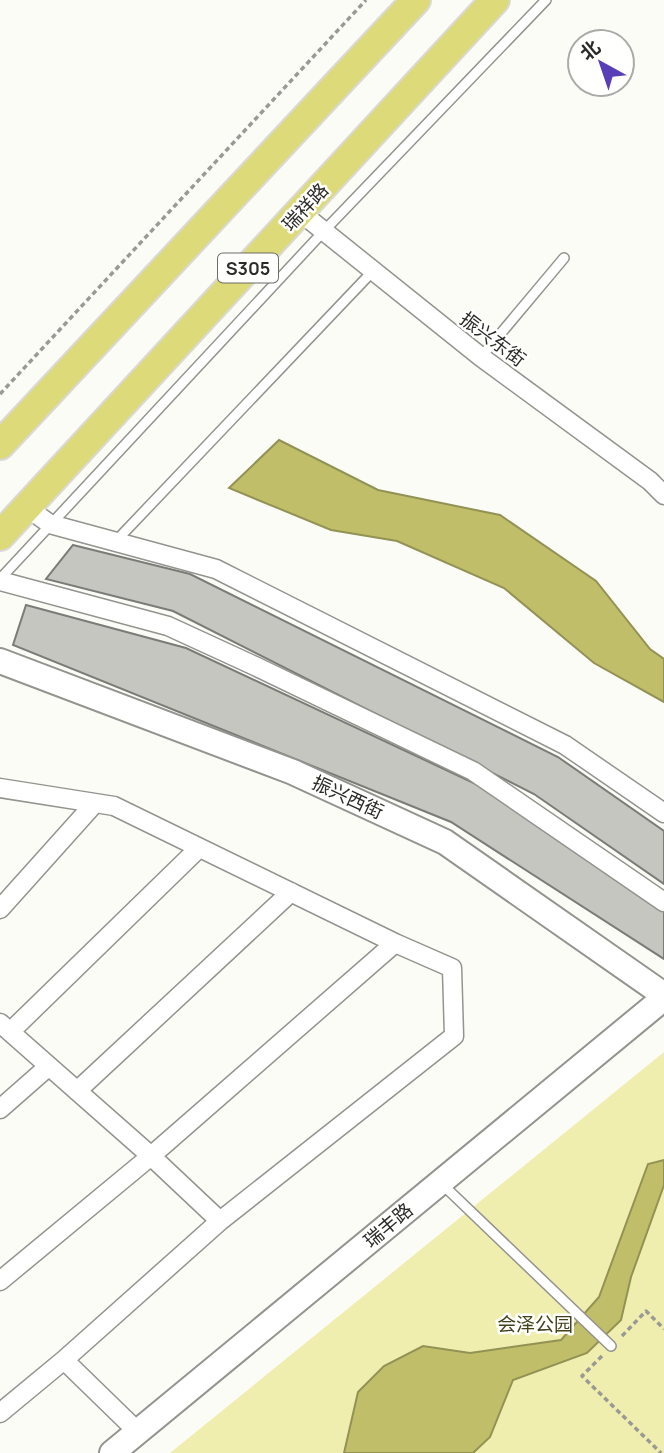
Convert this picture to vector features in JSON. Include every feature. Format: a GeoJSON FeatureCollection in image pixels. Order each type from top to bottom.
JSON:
{"type":"FeatureCollection","features":[{"type":"Feature","properties":{"kind":"main road","name":"S305"},"geometry":{"type":"LineString","coordinates":[[0,445],[416,0]]}},
{"type":"Feature","properties":{"kind":"main road","name":"瑞祥路"},"geometry":{"type":"LineString","coordinates":[[0,536],[495,0]]}},
{"type":"Feature","properties":{"kind":"street","name":"振兴东街"},"geometry":{"type":"LineString","coordinates":[[300,212],[372,272],[650,481],[664,495]]}},
{"type":"Feature","properties":{"kind":"street"},"geometry":{"type":"LineString","coordinates":[[26,507],[50,524],[216,569],[565,744],[664,813]]}},
{"type":"Feature","properties":{"kind":"street"},"geometry":{"type":"LineString","coordinates":[[0,580],[168,626],[473,771],[664,902]]}},
{"type":"Feature","properties":{"kind":"street","name":"振兴西街"},"geometry":{"type":"LineString","coordinates":[[0,661],[293,772],[445,842],[664,996]]}},
{"type":"Feature","properties":{"kind":"street"},"geometry":{"type":"LineString","coordinates":[[0,788],[114,806],[452,968],[454,1036],[220,1221],[64,1360],[0,1413]]}},
{"type":"Feature","properties":{"kind":"street"},"geometry":{"type":"LineString","coordinates":[[0,909],[95,803]]}},
{"type":"Feature","properties":{"kind":"street"},"geometry":{"type":"LineString","coordinates":[[200,848],[5,1028],[151,1156],[220,1221]]}},
{"type":"Feature","properties":{"kind":"street"},"geometry":{"type":"LineString","coordinates":[[77,1091],[291,892]]}},
{"type":"Feature","properties":{"kind":"street"},"geometry":{"type":"LineString","coordinates":[[0,1281],[151,1156],[395,943]]}},
{"type":"Feature","properties":{"kind":"street","name":"瑞丰路"},"geometry":{"type":"LineString","coordinates":[[112,1453],[664,996]]}},
{"type":"Feature","properties":{"kind":"street"},"geometry":{"type":"LineString","coordinates":[[0,1109],[49,1066]]}},
{"type":"Feature","properties":{"kind":"street"},"geometry":{"type":"LineString","coordinates":[[64,1360],[138,1432]]}},
{"type":"Feature","properties":{"kind":"lane"},"geometry":{"type":"LineString","coordinates":[[0,580],[323,232],[546,0]]}},
{"type":"Feature","properties":{"kind":"lane"},"geometry":{"type":"LineString","coordinates":[[481,356],[564,258]]}},
{"type":"Feature","properties":{"kind":"lane"},"geometry":{"type":"LineString","coordinates":[[115,542],[372,272]]}},
{"type":"Feature","properties":{"kind":"lane"},"geometry":{"type":"LineString","coordinates":[[440,1182],[611,1346]]}},
{"type":"Feature","properties":{"kind":"path"},"geometry":{"type":"LineString","coordinates":[[0,394],[366,0]]}},
{"type":"Feature","properties":{"kind":"path"},"geometry":{"type":"LineString","coordinates":[[661,1453],[582,1376],[646,1311],[664,1329]]}},
{"type":"Feature","properties":{"kind":"green space","name":"会泽公园"},"geometry":{"type":"Polygon","coordinates":[[[664,1052],[664,1453],[170,1453],[664,1052]]]}},
{"type":"Feature","properties":{"kind":"shaded area"},"geometry":{"type":"Polygon","coordinates":[[[279,440],[378,490],[500,515],[596,581],[650,649],[664,659],[664,702],[594,663],[504,588],[397,541],[331,530],[229,488],[279,440]]]}},
{"type":"Feature","properties":{"kind":"shaded area"},"geometry":{"type":"Polygon","coordinates":[[[664,1160],[664,1185],[631,1277],[621,1320],[587,1353],[513,1380],[490,1437],[473,1453],[344,1453],[358,1392],[384,1366],[423,1346],[470,1353],[561,1340],[599,1297],[648,1164],[664,1160]]]}},
{"type":"Feature","properties":{"kind":"building"},"geometry":{"type":"Polygon","coordinates":[[[73,545],[190,574],[558,757],[664,831],[664,884],[534,794],[173,611],[46,579],[73,545]]]}},
{"type":"Feature","properties":{"kind":"building"},"geometry":{"type":"Polygon","coordinates":[[[26,605],[186,648],[478,785],[664,907],[664,959],[451,822],[13,645],[26,605]]]}}]}
